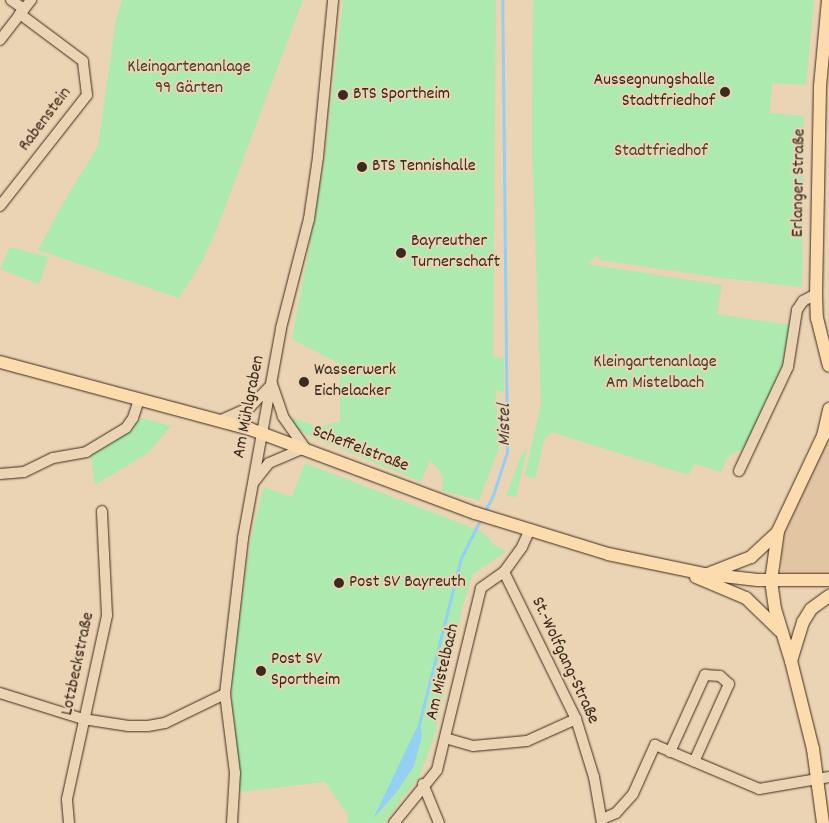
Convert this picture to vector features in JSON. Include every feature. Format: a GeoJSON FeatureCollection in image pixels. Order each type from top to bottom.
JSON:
{"type":"FeatureCollection","features":[{"type":"Feature","properties":{"kind":"main road","name":"Erlanger Straße"},"geometry":{"type":"LineString","coordinates":[[828,0],[816,294],[817,318],[829,366]]}},
{"type":"Feature","properties":{"kind":"main road","name":"Scheffelstraße"},"geometry":{"type":"LineString","coordinates":[[0,362],[222,420],[305,448],[475,513],[608,554],[705,574],[771,580],[829,580]]}},
{"type":"Feature","properties":{"kind":"main road"},"geometry":{"type":"LineString","coordinates":[[705,574],[736,565],[767,545],[778,530],[826,432],[829,409]]}},
{"type":"Feature","properties":{"kind":"main road"},"geometry":{"type":"LineString","coordinates":[[778,530],[771,580],[775,609],[824,778],[823,823]]}},
{"type":"Feature","properties":{"kind":"main road"},"geometry":{"type":"LineString","coordinates":[[682,570],[746,598],[781,633]]}},
{"type":"Feature","properties":{"kind":"main road"},"geometry":{"type":"LineString","coordinates":[[791,661],[803,622],[811,609],[829,596]]}},
{"type":"Feature","properties":{"kind":"street","name":"Rabenstein"},"geometry":{"type":"LineString","coordinates":[[0,206],[87,95],[83,61],[22,12],[11,0]]}},
{"type":"Feature","properties":{"kind":"street"},"geometry":{"type":"LineString","coordinates":[[0,40],[31,0]]}},
{"type":"Feature","properties":{"kind":"street","name":"Am Mühlgraben"},"geometry":{"type":"LineString","coordinates":[[232,823],[235,774],[226,694],[251,487],[263,433],[281,328],[309,220],[318,157],[333,0]]}},
{"type":"Feature","properties":{"kind":"street"},"geometry":{"type":"LineString","coordinates":[[740,471],[788,367],[796,310],[803,301],[816,294]]}},
{"type":"Feature","properties":{"kind":"street"},"geometry":{"type":"LineString","coordinates":[[222,420],[250,407],[272,383]]}},
{"type":"Feature","properties":{"kind":"street"},"geometry":{"type":"LineString","coordinates":[[251,487],[269,462],[305,448],[282,416],[272,383]]}},
{"type":"Feature","properties":{"kind":"street"},"geometry":{"type":"LineString","coordinates":[[0,474],[24,472],[53,458],[86,452],[126,428],[133,418],[139,399]]}},
{"type":"Feature","properties":{"kind":"street","name":"Lotzbeckstraße"},"geometry":{"type":"LineString","coordinates":[[68,823],[67,799],[107,615],[102,511]]}},
{"type":"Feature","properties":{"kind":"street","name":"Am Mistelbach"},"geometry":{"type":"LineString","coordinates":[[394,823],[423,784],[437,770],[481,588],[504,572],[522,547],[529,531]]}},
{"type":"Feature","properties":{"kind":"street","name":"St.-Wolfgang-Straße"},"geometry":{"type":"LineString","coordinates":[[504,572],[576,719],[594,778],[602,821]]}},
{"type":"Feature","properties":{"kind":"street"},"geometry":{"type":"LineString","coordinates":[[670,752],[705,675],[720,676],[729,684],[694,762]]}},
{"type":"Feature","properties":{"kind":"street"},"geometry":{"type":"LineString","coordinates":[[0,693],[84,719],[122,726],[158,725],[226,694]]}},
{"type":"Feature","properties":{"kind":"street"},"geometry":{"type":"LineString","coordinates":[[445,738],[473,746],[527,741],[576,719]]}},
{"type":"Feature","properties":{"kind":"street"},"geometry":{"type":"LineString","coordinates":[[602,821],[616,813],[633,794],[656,745],[759,789],[824,778]]}},
{"type":"Feature","properties":{"kind":"street"},"geometry":{"type":"LineString","coordinates":[[423,784],[439,823]]}},
{"type":"Feature","properties":{"kind":"shaded area"},"geometry":{"type":"Polygon","coordinates":[[[829,435],[829,576],[782,577],[781,547],[785,529],[829,435]]]}},
{"type":"Feature","properties":{"kind":"green space","name":"Kleingartenanlage 99 Gärten"},"geometry":{"type":"Polygon","coordinates":[[[122,0],[303,0],[216,231],[202,262],[179,298],[38,250],[62,205],[98,146],[116,20],[122,0]]]}},
{"type":"Feature","properties":{"kind":"green space","name":"Bayreuther Turnerschaft"},"geometry":{"type":"Polygon","coordinates":[[[343,0],[496,0],[493,357],[504,358],[504,392],[496,390],[499,448],[479,500],[442,491],[443,479],[439,470],[430,460],[421,482],[310,436],[298,429],[290,417],[320,427],[340,421],[340,364],[292,339],[324,166],[343,0]]]}},
{"type":"Feature","properties":{"kind":"green space"},"geometry":{"type":"Polygon","coordinates":[[[533,0],[814,0],[806,85],[772,83],[770,113],[804,116],[802,287],[722,278],[600,260],[597,255],[588,264],[722,285],[717,314],[790,325],[782,365],[746,447],[728,457],[721,472],[695,464],[688,475],[552,432],[544,440],[535,479],[525,476],[541,403],[532,148],[533,0]]]}},
{"type":"Feature","properties":{"kind":"green space"},"geometry":{"type":"Polygon","coordinates":[[[10,247],[49,257],[39,284],[0,269],[10,247]]]}},
{"type":"Feature","properties":{"kind":"green space"},"geometry":{"type":"Polygon","coordinates":[[[142,418],[171,426],[148,453],[95,485],[91,456],[142,418]]]}},
{"type":"Feature","properties":{"kind":"green space"},"geometry":{"type":"Polygon","coordinates":[[[528,446],[516,497],[506,496],[520,458],[528,446]]]}},
{"type":"Feature","properties":{"kind":"green space","name":"Post SV Bayreuth"},"geometry":{"type":"Polygon","coordinates":[[[305,463],[483,532],[493,544],[506,552],[473,574],[462,609],[434,738],[419,777],[384,823],[348,823],[347,813],[325,782],[239,792],[232,709],[232,674],[251,537],[264,487],[292,497],[305,463]],[[420,722],[375,817],[396,793],[422,736],[420,722]]]}},
{"type":"Feature","properties":{"kind":"water"},"geometry":{"type":"Polygon","coordinates":[[[420,721],[422,736],[414,766],[396,793],[373,819],[420,721]]]}},
{"type":"Feature","properties":{"kind":"waterway","name":"Mistel"},"geometry":{"type":"LineString","coordinates":[[484,513],[493,495],[507,452],[502,0]]}},
{"type":"Feature","properties":{"kind":"waterway","name":"Mistel"},"geometry":{"type":"LineString","coordinates":[[419,724],[461,558],[481,518]]}},
{"type":"Feature","properties":{"kind":"place","name":"Aussegnungshalle Stadtfriedhof"},"geometry":{"type":"Point","coordinates":[725,92]}},
{"type":"Feature","properties":{"kind":"place","name":"BTS Sportheim"},"geometry":{"type":"Point","coordinates":[343,95]}},
{"type":"Feature","properties":{"kind":"place","name":"BTS Tennishalle"},"geometry":{"type":"Point","coordinates":[362,167]}},
{"type":"Feature","properties":{"kind":"place","name":"Bayreuther Turnerschaft"},"geometry":{"type":"Point","coordinates":[401,253]}},
{"type":"Feature","properties":{"kind":"place","name":"Wasserwerk Eichelacker"},"geometry":{"type":"Point","coordinates":[304,382]}},
{"type":"Feature","properties":{"kind":"place","name":"Post SV Bayreuth"},"geometry":{"type":"Point","coordinates":[339,583]}},
{"type":"Feature","properties":{"kind":"place","name":"Post SV Sportheim"},"geometry":{"type":"Point","coordinates":[261,671]}},
{"type":"Feature","properties":{"kind":"park label","name":"Stadtfriedhof"},"geometry":{"type":"Point","coordinates":[661,152]}},
{"type":"Feature","properties":{"kind":"park label","name":"Kleingartenanlage Am Mistelbach"},"geometry":{"type":"Point","coordinates":[655,374]}}]}
